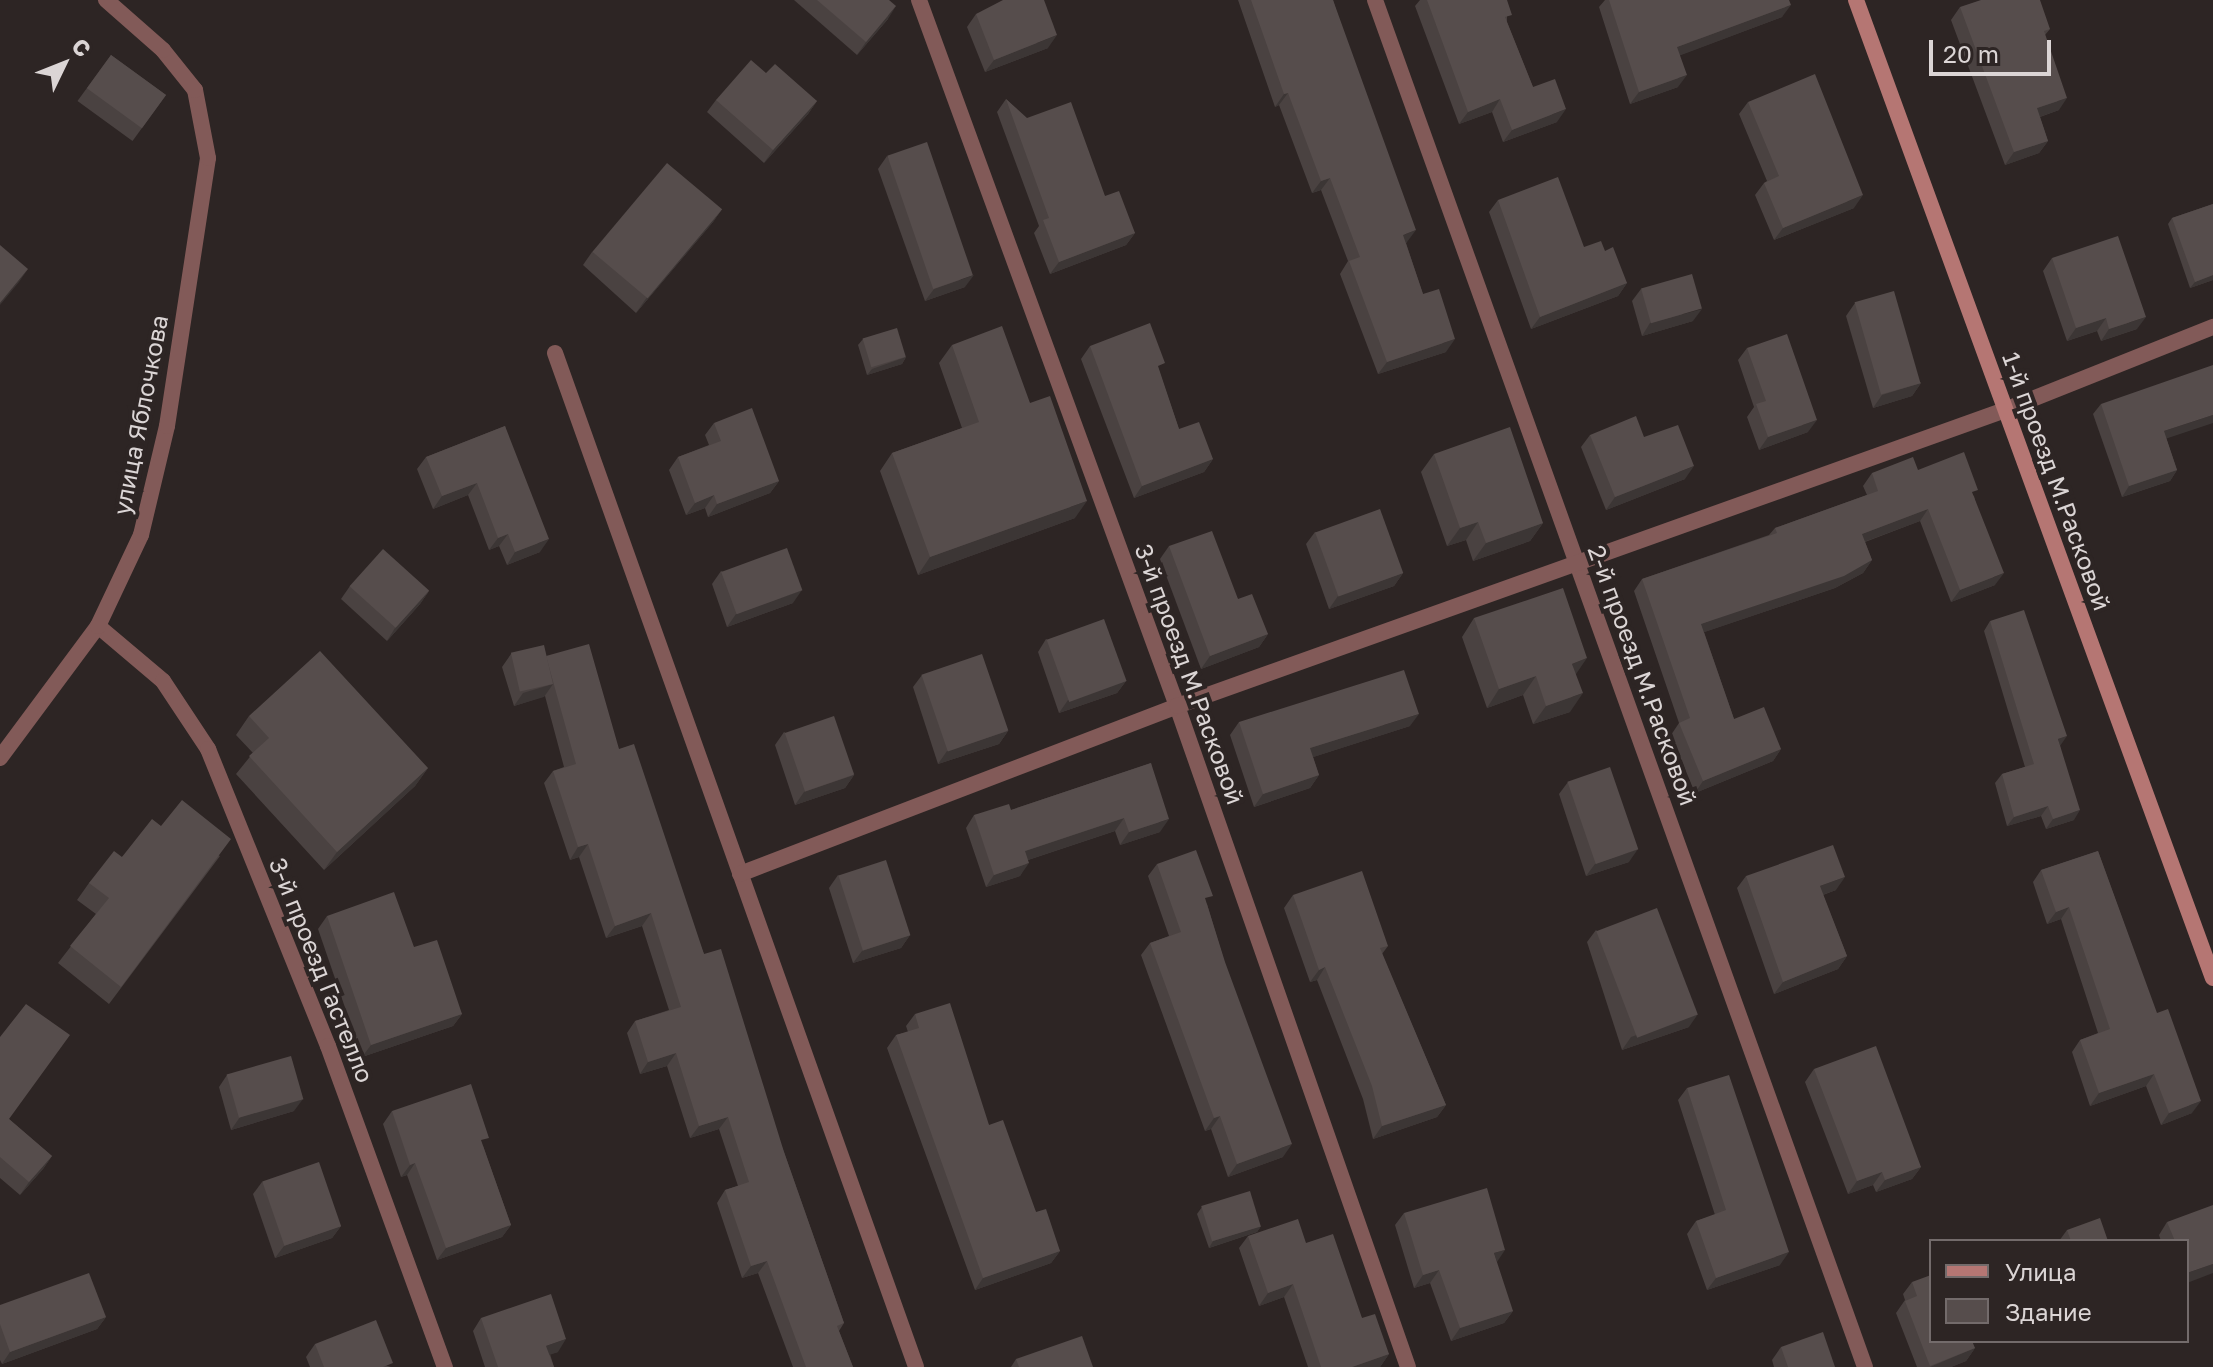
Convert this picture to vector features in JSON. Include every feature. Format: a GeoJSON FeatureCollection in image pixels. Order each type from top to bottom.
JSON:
{"type":"FeatureCollection","features":[{"type":"Feature","properties":{"kind":"street","name":"улица Яблочкова"},"geometry":{"type":"LineString","coordinates":[[0,758],[98,626],[141,535],[167,426],[208,158],[195,90],[163,50],[106,0]]}},
{"type":"Feature","properties":{"kind":"street","name":"3-й проезд М.Расковой"},"geometry":{"type":"LineString","coordinates":[[919,0],[1177,706],[1408,1367]]}},
{"type":"Feature","properties":{"kind":"street","name":"2-й проезд М.Расковой"},"geometry":{"type":"LineString","coordinates":[[1375,0],[1865,1367]]}},
{"type":"Feature","properties":{"kind":"street","name":"1-й проезд М.Расковой"},"geometry":{"type":"LineString","coordinates":[[1856,0],[2213,978]]}},
{"type":"Feature","properties":{"kind":"street"},"geometry":{"type":"LineString","coordinates":[[740,874],[1177,706],[2005,410],[2213,327]]}},
{"type":"Feature","properties":{"kind":"street"},"geometry":{"type":"LineString","coordinates":[[555,353],[916,1367]]}},
{"type":"Feature","properties":{"kind":"street","name":"3-й проезд Гастелло"},"geometry":{"type":"LineString","coordinates":[[98,626],[163,681],[208,749],[328,1046],[445,1367]]}},
{"type":"Feature","properties":{"kind":"building"},"geometry":{"type":"Polygon","coordinates":[[[817,0],[889,0],[896,6],[866,42],[817,0]]]}},
{"type":"Feature","properties":{"kind":"building"},"geometry":{"type":"Polygon","coordinates":[[[1003,0],[1044,0],[1057,35],[994,60],[976,14],[1003,0]]]}},
{"type":"Feature","properties":{"kind":"building"},"geometry":{"type":"Polygon","coordinates":[[[1251,0],[1333,0],[1416,230],[1403,235],[1423,294],[1439,289],[1455,339],[1387,362],[1349,261],[1360,257],[1330,178],[1321,181],[1288,93],[1284,94],[1251,0]]]}},
{"type":"Feature","properties":{"kind":"building"},"geometry":{"type":"Polygon","coordinates":[[[1427,0],[1507,0],[1512,15],[1505,17],[1533,87],[1555,79],[1566,109],[1512,130],[1500,99],[1468,112],[1427,0]]]}},
{"type":"Feature","properties":{"kind":"building"},"geometry":{"type":"Polygon","coordinates":[[[1609,0],[1789,0],[1791,5],[1677,47],[1687,75],[1639,92],[1609,0]]]}},
{"type":"Feature","properties":{"kind":"building"},"geometry":{"type":"Polygon","coordinates":[[[1981,0],[2040,0],[2050,29],[2044,31],[2067,98],[2037,108],[2048,141],[2014,152],[1960,7],[1981,0]]]}},
{"type":"Feature","properties":{"kind":"building"},"geometry":{"type":"Polygon","coordinates":[[[111,55],[166,95],[142,128],[87,88],[111,55]]]}},
{"type":"Feature","properties":{"kind":"building"},"geometry":{"type":"Polygon","coordinates":[[[751,60],[766,73],[775,64],[817,101],[773,150],[716,100],[751,60]]]}},
{"type":"Feature","properties":{"kind":"building"},"geometry":{"type":"Polygon","coordinates":[[[1815,74],[1863,195],[1783,228],[1764,183],[1779,176],[1748,102],[1815,74]]]}},
{"type":"Feature","properties":{"kind":"building"},"geometry":{"type":"Polygon","coordinates":[[[1006,99],[1027,118],[1071,102],[1105,196],[1119,191],[1135,233],[1059,262],[1043,220],[1049,218],[1006,99]]]}},
{"type":"Feature","properties":{"kind":"building"},"geometry":{"type":"Polygon","coordinates":[[[927,142],[973,275],[933,289],[887,156],[927,142]]]}},
{"type":"Feature","properties":{"kind":"building"},"geometry":{"type":"Polygon","coordinates":[[[667,163],[722,209],[648,298],[592,252],[667,163]]]}},
{"type":"Feature","properties":{"kind":"building"},"geometry":{"type":"Polygon","coordinates":[[[1558,177],[1584,247],[1601,241],[1605,251],[1613,247],[1627,283],[1540,317],[1498,200],[1558,177]]]}},
{"type":"Feature","properties":{"kind":"building"},"geometry":{"type":"Polygon","coordinates":[[[2213,204],[2213,275],[2195,282],[2172,218],[2213,204]]]}},
{"type":"Feature","properties":{"kind":"building"},"geometry":{"type":"Polygon","coordinates":[[[2118,236],[2146,317],[2109,329],[2106,318],[2076,328],[2052,258],[2118,236]]]}},
{"type":"Feature","properties":{"kind":"building"},"geometry":{"type":"Polygon","coordinates":[[[0,245],[28,269],[0,303],[0,245]]]}},
{"type":"Feature","properties":{"kind":"building"},"geometry":{"type":"Polygon","coordinates":[[[1692,274],[1702,309],[1651,323],[1641,289],[1692,274]]]}},
{"type":"Feature","properties":{"kind":"building"},"geometry":{"type":"Polygon","coordinates":[[[1894,291],[1920,383],[1881,395],[1855,302],[1894,291]]]}},
{"type":"Feature","properties":{"kind":"building"},"geometry":{"type":"Polygon","coordinates":[[[1150,323],[1165,363],[1158,366],[1179,429],[1199,422],[1213,459],[1142,486],[1090,346],[1150,323]]]}},
{"type":"Feature","properties":{"kind":"building"},"geometry":{"type":"Polygon","coordinates":[[[1002,326],[1030,403],[1050,396],[1087,501],[930,557],[892,453],[979,422],[952,345],[1002,326]]]}},
{"type":"Feature","properties":{"kind":"building"},"geometry":{"type":"Polygon","coordinates":[[[897,328],[906,357],[871,367],[863,339],[897,328]]]}},
{"type":"Feature","properties":{"kind":"building"},"geometry":{"type":"Polygon","coordinates":[[[1787,334],[1817,420],[1768,437],[1756,404],[1766,401],[1747,348],[1787,334]]]}},
{"type":"Feature","properties":{"kind":"building"},"geometry":{"type":"Polygon","coordinates":[[[2213,365],[2213,415],[2164,431],[2177,470],[2129,486],[2101,404],[2213,365]]]}},
{"type":"Feature","properties":{"kind":"building"},"geometry":{"type":"Polygon","coordinates":[[[752,408],[779,481],[717,504],[714,495],[695,503],[678,457],[721,441],[714,423],[752,408]]]}},
{"type":"Feature","properties":{"kind":"building"},"geometry":{"type":"Polygon","coordinates":[[[1636,416],[1644,437],[1678,425],[1694,466],[1615,497],[1590,435],[1636,416]]]}},
{"type":"Feature","properties":{"kind":"building"},"geometry":{"type":"Polygon","coordinates":[[[505,426],[549,539],[515,552],[508,534],[498,538],[477,483],[442,496],[426,457],[505,426]]]}},
{"type":"Feature","properties":{"kind":"building"},"geometry":{"type":"Polygon","coordinates":[[[1510,427],[1543,523],[1486,543],[1478,522],[1460,528],[1434,454],[1510,427]]]}},
{"type":"Feature","properties":{"kind":"building"},"geometry":{"type":"Polygon","coordinates":[[[1964,452],[1978,490],[1972,492],[2004,573],[1960,590],[1928,509],[1862,534],[1872,560],[1844,576],[1701,624],[1734,719],[1764,707],[1781,749],[1703,781],[1679,723],[1690,718],[1642,579],[1777,533],[1775,528],[1878,491],[1872,473],[1913,457],[1918,470],[1964,452]]]}},
{"type":"Feature","properties":{"kind":"building"},"geometry":{"type":"Polygon","coordinates":[[[1380,509],[1403,573],[1338,596],[1315,533],[1380,509]]]}},
{"type":"Feature","properties":{"kind":"building"},"geometry":{"type":"Polygon","coordinates":[[[1212,531],[1238,599],[1252,594],[1268,634],[1210,656],[1169,546],[1212,531]]]}},
{"type":"Feature","properties":{"kind":"building"},"geometry":{"type":"Polygon","coordinates":[[[787,548],[802,590],[737,614],[721,572],[787,548]]]}},
{"type":"Feature","properties":{"kind":"building"},"geometry":{"type":"Polygon","coordinates":[[[383,549],[429,590],[396,628],[350,586],[383,549]]]}},
{"type":"Feature","properties":{"kind":"building"},"geometry":{"type":"Polygon","coordinates":[[[1563,588],[1587,658],[1572,664],[1583,693],[1546,706],[1536,676],[1499,689],[1474,618],[1563,588]]]}},
{"type":"Feature","properties":{"kind":"building"},"geometry":{"type":"Polygon","coordinates":[[[2024,610],[2067,736],[2058,739],[2080,810],[2053,819],[2048,806],[2014,817],[2002,774],[2034,764],[1990,621],[2024,610]]]}},
{"type":"Feature","properties":{"kind":"building"},"geometry":{"type":"Polygon","coordinates":[[[1104,619],[1127,681],[1069,702],[1047,640],[1104,619]]]}},
{"type":"Feature","properties":{"kind":"building"},"geometry":{"type":"Polygon","coordinates":[[[589,644],[619,749],[634,744],[704,954],[721,949],[784,1152],[844,1323],[837,1326],[853,1367],[806,1367],[767,1261],[751,1266],[725,1190],[749,1182],[728,1117],[699,1126],[676,1053],[648,1062],[635,1021],[681,1007],[651,913],[615,926],[588,844],[578,847],[553,771],[576,764],[546,656],[589,644]]]}},
{"type":"Feature","properties":{"kind":"building"},"geometry":{"type":"Polygon","coordinates":[[[544,645],[553,684],[520,692],[511,653],[544,645]]]}},
{"type":"Feature","properties":{"kind":"building"},"geometry":{"type":"Polygon","coordinates":[[[320,651],[428,768],[337,852],[249,756],[269,738],[249,716],[320,651]]]}},
{"type":"Feature","properties":{"kind":"building"},"geometry":{"type":"Polygon","coordinates":[[[982,654],[1008,731],[948,751],[921,675],[982,654]]]}},
{"type":"Feature","properties":{"kind":"building"},"geometry":{"type":"Polygon","coordinates":[[[1404,670],[1419,714],[1310,748],[1319,775],[1263,794],[1239,722],[1404,670]]]}},
{"type":"Feature","properties":{"kind":"building"},"geometry":{"type":"Polygon","coordinates":[[[834,716],[854,775],[805,792],[785,733],[834,716]]]}},
{"type":"Feature","properties":{"kind":"building"},"geometry":{"type":"Polygon","coordinates":[[[1151,763],[1169,819],[1129,832],[1124,818],[1025,851],[1029,863],[994,875],[974,815],[1009,804],[1011,810],[1151,763]]]}},
{"type":"Feature","properties":{"kind":"building"},"geometry":{"type":"Polygon","coordinates":[[[1610,767],[1638,849],[1596,864],[1567,782],[1610,767]]]}},
{"type":"Feature","properties":{"kind":"building"},"geometry":{"type":"Polygon","coordinates":[[[182,800],[231,839],[121,987],[70,946],[109,898],[89,883],[114,851],[122,857],[152,819],[161,826],[182,800]]]}},
{"type":"Feature","properties":{"kind":"building"},"geometry":{"type":"Polygon","coordinates":[[[1833,845],[1845,877],[1820,886],[1847,956],[1783,982],[1746,876],[1833,845]]]}},
{"type":"Feature","properties":{"kind":"building"},"geometry":{"type":"Polygon","coordinates":[[[1196,850],[1213,896],[1205,898],[1225,962],[1292,1144],[1237,1164],[1220,1116],[1214,1118],[1150,943],[1181,932],[1157,864],[1196,850]]]}},
{"type":"Feature","properties":{"kind":"building"},"geometry":{"type":"Polygon","coordinates":[[[2098,851],[2157,1013],[2168,1009],[2201,1101],[2169,1113],[2154,1074],[2099,1093],[2080,1040],[2110,1029],[2069,907],[2056,912],[2041,870],[2098,851]]]}},
{"type":"Feature","properties":{"kind":"building"},"geometry":{"type":"Polygon","coordinates":[[[886,860],[910,935],[863,951],[838,875],[886,860]]]}},
{"type":"Feature","properties":{"kind":"building"},"geometry":{"type":"Polygon","coordinates":[[[1362,871],[1388,946],[1380,948],[1446,1105],[1382,1126],[1372,1086],[1325,967],[1319,970],[1293,895],[1362,871]]]}},
{"type":"Feature","properties":{"kind":"building"},"geometry":{"type":"Polygon","coordinates":[[[394,892],[414,947],[437,940],[462,1014],[371,1045],[327,916],[394,892]]]}},
{"type":"Feature","properties":{"kind":"building"},"geometry":{"type":"Polygon","coordinates":[[[1657,908],[1698,1014],[1637,1038],[1596,931],[1657,908]]]}},
{"type":"Feature","properties":{"kind":"building"},"geometry":{"type":"Polygon","coordinates":[[[950,1003],[989,1125],[1003,1120],[1036,1212],[1046,1209],[1060,1251],[983,1278],[896,1035],[919,1028],[915,1014],[950,1003]]]}},
{"type":"Feature","properties":{"kind":"building"},"geometry":{"type":"Polygon","coordinates":[[[26,1004],[70,1035],[9,1119],[52,1156],[29,1182],[0,1157],[0,1037],[26,1004]]]}},
{"type":"Feature","properties":{"kind":"building"},"geometry":{"type":"Polygon","coordinates":[[[1876,1046],[1921,1167],[1885,1180],[1882,1172],[1857,1181],[1814,1069],[1876,1046]]]}},
{"type":"Feature","properties":{"kind":"building"},"geometry":{"type":"Polygon","coordinates":[[[291,1056],[303,1099],[239,1118],[227,1074],[291,1056]]]}},
{"type":"Feature","properties":{"kind":"building"},"geometry":{"type":"Polygon","coordinates":[[[1729,1075],[1789,1252],[1716,1278],[1696,1221],[1726,1210],[1687,1088],[1729,1075]]]}},
{"type":"Feature","properties":{"kind":"building"},"geometry":{"type":"Polygon","coordinates":[[[471,1084],[489,1138],[481,1140],[511,1225],[446,1248],[415,1163],[410,1165],[392,1111],[471,1084]]]}},
{"type":"Feature","properties":{"kind":"building"},"geometry":{"type":"Polygon","coordinates":[[[319,1162],[341,1226],[284,1246],[262,1182],[319,1162]]]}},
{"type":"Feature","properties":{"kind":"building"},"geometry":{"type":"Polygon","coordinates":[[[1487,1188],[1505,1250],[1494,1253],[1513,1311],[1460,1328],[1439,1270],[1423,1275],[1404,1213],[1487,1188]]]}},
{"type":"Feature","properties":{"kind":"building"},"geometry":{"type":"Polygon","coordinates":[[[1250,1191],[1261,1226],[1212,1241],[1201,1206],[1250,1191]]]}},
{"type":"Feature","properties":{"kind":"building"},"geometry":{"type":"Polygon","coordinates":[[[2213,1205],[2213,1264],[2189,1272],[2189,1239],[2174,1239],[2167,1222],[2213,1205]]]}},
{"type":"Feature","properties":{"kind":"building"},"geometry":{"type":"Polygon","coordinates":[[[2100,1218],[2107,1239],[2070,1239],[2067,1230],[2100,1218]]]}},
{"type":"Feature","properties":{"kind":"building"},"geometry":{"type":"Polygon","coordinates":[[[1298,1219],[1306,1243],[1333,1234],[1362,1318],[1375,1314],[1389,1354],[1352,1367],[1321,1367],[1293,1284],[1268,1293],[1248,1236],[1298,1219]]]}},
{"type":"Feature","properties":{"kind":"building"},"geometry":{"type":"Polygon","coordinates":[[[89,1273],[106,1317],[10,1352],[0,1324],[0,1305],[89,1273]]]}},
{"type":"Feature","properties":{"kind":"building"},"geometry":{"type":"Polygon","coordinates":[[[1929,1276],[1929,1343],[1973,1343],[1975,1348],[1930,1366],[1905,1301],[1917,1296],[1912,1282],[1929,1276]]]}},
{"type":"Feature","properties":{"kind":"building"},"geometry":{"type":"Polygon","coordinates":[[[551,1294],[566,1339],[546,1346],[554,1367],[498,1367],[481,1318],[551,1294]]]}},
{"type":"Feature","properties":{"kind":"building"},"geometry":{"type":"Polygon","coordinates":[[[376,1320],[393,1363],[383,1367],[324,1367],[315,1344],[376,1320]]]}},
{"type":"Feature","properties":{"kind":"building"},"geometry":{"type":"Polygon","coordinates":[[[1823,1332],[1835,1367],[1788,1367],[1781,1347],[1823,1332]]]}},
{"type":"Feature","properties":{"kind":"building"},"geometry":{"type":"Polygon","coordinates":[[[1082,1336],[1093,1367],[1019,1367],[1016,1359],[1082,1336]]]}}]}
